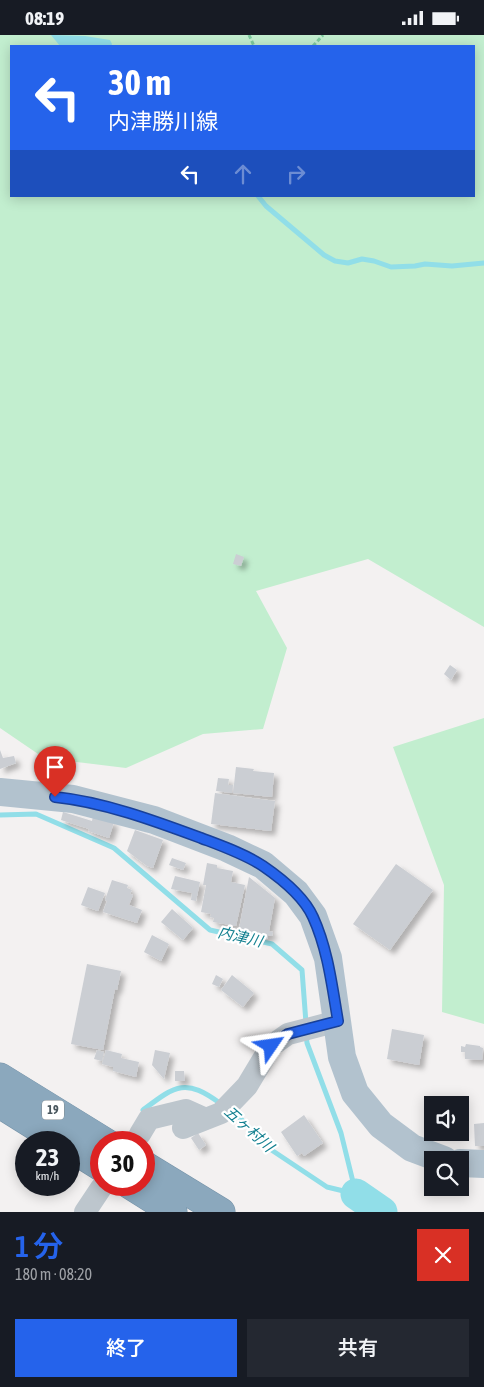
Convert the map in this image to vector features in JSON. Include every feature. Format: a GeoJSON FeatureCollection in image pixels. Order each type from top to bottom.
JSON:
{"type":"FeatureCollection","features":[{"type":"Feature","properties":{"kind":"highway","name":"19"},"geometry":{"type":"LineString","coordinates":[[0,1077],[90,1133]]}},
{"type":"Feature","properties":{"kind":"highway","name":"19"},"geometry":{"type":"LineString","coordinates":[[0,1104],[43,1131]]}},
{"type":"Feature","properties":{"kind":"highway"},"geometry":{"type":"LineString","coordinates":[[80,1158],[90,1167]]}},
{"type":"Feature","properties":{"kind":"highway"},"geometry":{"type":"LineString","coordinates":[[155,1172],[221,1212]]}},
{"type":"Feature","properties":{"kind":"highway"},"geometry":{"type":"LineString","coordinates":[[148,1196],[173,1212]]}},
{"type":"Feature","properties":{"kind":"main road"},"geometry":{"type":"LineString","coordinates":[[0,792],[74,799],[154,820],[227,848],[263,865],[296,893],[313,916],[328,958],[342,1057],[355,1093],[381,1125],[412,1148],[424,1152]]}},
{"type":"Feature","properties":{"kind":"main road"},"geometry":{"type":"LineString","coordinates":[[469,1163],[484,1164]]}},
{"type":"Feature","properties":{"kind":"street"},"geometry":{"type":"LineString","coordinates":[[183,1128],[221,1113],[247,1086],[271,1046],[288,1034],[338,1021]]}},
{"type":"Feature","properties":{"kind":"street"},"geometry":{"type":"LineString","coordinates":[[142,1131],[149,1119],[186,1110],[206,1119]]}},
{"type":"Feature","properties":{"kind":"street"},"geometry":{"type":"LineString","coordinates":[[85,1212],[93,1196]]}},
{"type":"Feature","properties":{"kind":"path"},"geometry":{"type":"LineString","coordinates":[[314,45],[323,35]]}},
{"type":"Feature","properties":{"kind":"green space"},"geometry":{"type":"Polygon","coordinates":[[[0,35],[484,35],[484,627],[368,559],[256,591],[287,648],[263,729],[203,734],[126,768],[44,758],[0,728],[0,35]]]}},
{"type":"Feature","properties":{"kind":"green space"},"geometry":{"type":"Polygon","coordinates":[[[484,718],[484,1024],[442,1012],[444,885],[393,747],[484,718]]]}},
{"type":"Feature","properties":{"kind":"water"},"geometry":{"type":"Polygon","coordinates":[[[51,35],[85,36],[110,40],[112,44],[112,45],[59,45],[51,35]]]}},
{"type":"Feature","properties":{"kind":"building"},"geometry":{"type":"Polygon","coordinates":[[[236,554],[244,557],[241,566],[233,564],[236,554]]]}},
{"type":"Feature","properties":{"kind":"building"},"geometry":{"type":"Polygon","coordinates":[[[450,665],[457,670],[451,680],[444,674],[450,665]]]}},
{"type":"Feature","properties":{"kind":"building"},"geometry":{"type":"Polygon","coordinates":[[[0,750],[3,758],[14,756],[16,763],[0,769],[0,750]]]}},
{"type":"Feature","properties":{"kind":"building"},"geometry":{"type":"Polygon","coordinates":[[[236,767],[274,773],[272,797],[233,793],[236,767]]]}},
{"type":"Feature","properties":{"kind":"building"},"geometry":{"type":"Polygon","coordinates":[[[218,778],[229,779],[228,785],[233,785],[232,793],[216,791],[218,778]]]}},
{"type":"Feature","properties":{"kind":"building"},"geometry":{"type":"Polygon","coordinates":[[[215,793],[275,801],[271,831],[211,824],[215,793]]]}},
{"type":"Feature","properties":{"kind":"building"},"geometry":{"type":"Polygon","coordinates":[[[63,812],[92,821],[93,816],[114,822],[109,838],[61,820],[63,812]]]}},
{"type":"Feature","properties":{"kind":"building"},"geometry":{"type":"Polygon","coordinates":[[[135,830],[163,840],[153,868],[147,866],[127,851],[135,830]]]}},
{"type":"Feature","properties":{"kind":"building"},"geometry":{"type":"Polygon","coordinates":[[[172,858],[186,863],[183,870],[169,865],[172,858]]]}},
{"type":"Feature","properties":{"kind":"building"},"geometry":{"type":"Polygon","coordinates":[[[207,863],[217,865],[217,868],[233,871],[231,882],[245,885],[236,926],[213,922],[214,918],[210,917],[211,914],[201,912],[206,885],[203,885],[207,863]]]}},
{"type":"Feature","properties":{"kind":"building"},"geometry":{"type":"Polygon","coordinates":[[[396,864],[433,890],[390,950],[353,924],[396,864]]]}},
{"type":"Feature","properties":{"kind":"building"},"geometry":{"type":"Polygon","coordinates":[[[175,876],[200,882],[196,901],[191,900],[192,893],[171,889],[175,876]]]}},
{"type":"Feature","properties":{"kind":"building"},"geometry":{"type":"Polygon","coordinates":[[[249,877],[275,898],[269,931],[273,932],[272,936],[268,935],[267,939],[238,934],[249,877]]]}},
{"type":"Feature","properties":{"kind":"building"},"geometry":{"type":"Polygon","coordinates":[[[112,880],[128,885],[127,888],[132,890],[130,894],[133,895],[129,905],[142,910],[137,923],[103,912],[112,880]]]}},
{"type":"Feature","properties":{"kind":"building"},"geometry":{"type":"Polygon","coordinates":[[[88,887],[105,893],[98,911],[81,905],[88,887]]]}},
{"type":"Feature","properties":{"kind":"building"},"geometry":{"type":"Polygon","coordinates":[[[172,909],[193,928],[183,940],[161,922],[172,909]]]}},
{"type":"Feature","properties":{"kind":"building"},"geometry":{"type":"Polygon","coordinates":[[[152,935],[169,944],[161,961],[144,952],[152,935]]]}},
{"type":"Feature","properties":{"kind":"building"},"geometry":{"type":"Polygon","coordinates":[[[87,964],[121,971],[117,990],[115,989],[103,1050],[71,1044],[87,964]]]}},
{"type":"Feature","properties":{"kind":"building"},"geometry":{"type":"Polygon","coordinates":[[[216,975],[223,979],[219,987],[212,984],[216,975]]]}},
{"type":"Feature","properties":{"kind":"building"},"geometry":{"type":"Polygon","coordinates":[[[232,975],[254,993],[243,1007],[221,990],[232,975]]]}},
{"type":"Feature","properties":{"kind":"building"},"geometry":{"type":"Polygon","coordinates":[[[392,1029],[424,1035],[419,1065],[387,1059],[392,1029]]]}},
{"type":"Feature","properties":{"kind":"building"},"geometry":{"type":"Polygon","coordinates":[[[466,1044],[483,1048],[482,1060],[465,1059],[465,1052],[461,1052],[461,1046],[465,1047],[466,1044]]]}},
{"type":"Feature","properties":{"kind":"building"},"geometry":{"type":"Polygon","coordinates":[[[97,1050],[104,1052],[102,1061],[94,1059],[97,1050]]]}},
{"type":"Feature","properties":{"kind":"building"},"geometry":{"type":"Polygon","coordinates":[[[106,1050],[122,1054],[121,1058],[139,1062],[136,1077],[113,1071],[113,1067],[102,1064],[106,1050]]]}},
{"type":"Feature","properties":{"kind":"building"},"geometry":{"type":"Polygon","coordinates":[[[155,1050],[170,1053],[164,1079],[152,1065],[155,1050]]]}},
{"type":"Feature","properties":{"kind":"building"},"geometry":{"type":"Polygon","coordinates":[[[175,1071],[184,1071],[185,1081],[175,1081],[175,1071]]]}},
{"type":"Feature","properties":{"kind":"building"},"geometry":{"type":"Polygon","coordinates":[[[304,1115],[323,1143],[304,1156],[302,1153],[297,1156],[281,1132],[304,1115]]]}},
{"type":"Feature","properties":{"kind":"building"},"geometry":{"type":"Polygon","coordinates":[[[484,1123],[484,1146],[475,1146],[474,1124],[484,1123]]]}},
{"type":"Feature","properties":{"kind":"building"},"geometry":{"type":"Polygon","coordinates":[[[198,1133],[206,1145],[199,1150],[191,1138],[198,1133]]]}},
{"type":"Feature","properties":{"kind":"waterway"},"geometry":{"type":"LineString","coordinates":[[259,197],[266,206],[324,255],[335,261],[348,263],[362,259],[391,267],[425,264],[452,266],[484,263]]}},
{"type":"Feature","properties":{"kind":"waterway","name":"内津川"},"geometry":{"type":"LineString","coordinates":[[0,815],[36,814],[114,848],[210,930],[272,944],[302,970],[306,1023]]}},
{"type":"Feature","properties":{"kind":"waterway","name":"内津川"},"geometry":{"type":"LineString","coordinates":[[230,1110],[270,1149],[327,1187],[356,1194],[341,1133],[307,1043],[306,1034]]}},
{"type":"Feature","properties":{"kind":"waterway","name":"五ヶ村川"},"geometry":{"type":"LineString","coordinates":[[143,1110],[172,1090],[180,1088],[198,1090],[221,1104]]}},
{"type":"Feature","properties":{"kind":"waterway","name":"内津川"},"geometry":{"type":"LineString","coordinates":[[356,1194],[382,1212]]}},
{"type":"Feature","properties":{"kind":"route"},"geometry":{"type":"LineString","coordinates":[[55,797],[74,799],[154,820],[227,848],[263,865],[296,893],[313,916],[328,958],[338,1021],[288,1034],[271,1046]]}}]}
